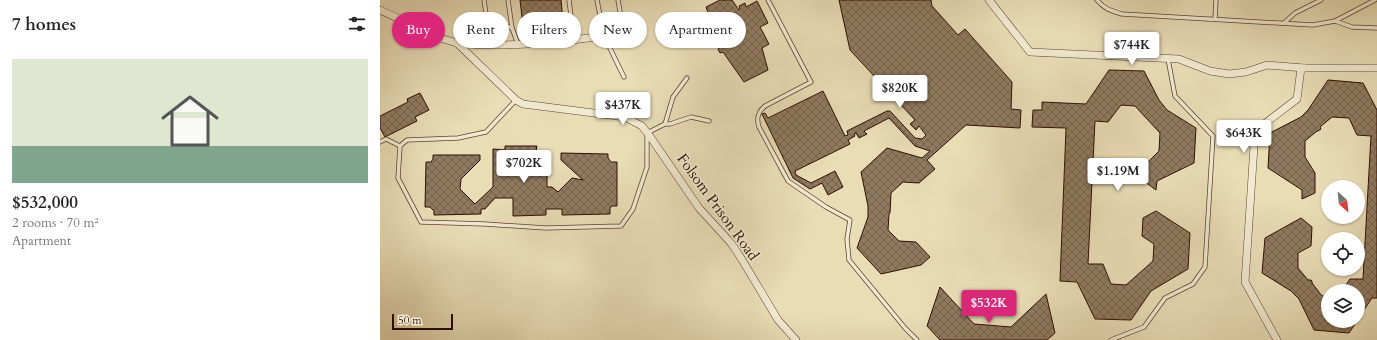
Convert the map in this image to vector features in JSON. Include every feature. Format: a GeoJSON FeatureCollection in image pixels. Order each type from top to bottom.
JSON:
{"type":"FeatureCollection","features":[{"type":"Feature","properties":{"kind":"street"},"geometry":{"type":"LineString","coordinates":[[989,0],[1030,52],[1179,59],[1210,71],[1229,74],[1246,72],[1267,66],[1307,68]]}},
{"type":"Feature","properties":{"kind":"street","name":"Folsom Prison Road"},"geometry":{"type":"LineString","coordinates":[[380,10],[440,38],[453,42]]}},
{"type":"Feature","properties":{"kind":"street","name":"Folsom Prison Road"},"geometry":{"type":"LineString","coordinates":[[462,48],[516,100],[523,104],[625,117],[638,124],[647,132],[699,208],[731,244],[778,320],[796,340]]}},
{"type":"Feature","properties":{"kind":"street"},"geometry":{"type":"LineString","coordinates":[[1277,340],[1245,282],[1255,131],[1297,99],[1301,68],[1377,68]]}},
{"type":"Feature","properties":{"kind":"lane"},"geometry":{"type":"LineString","coordinates":[[484,0],[487,21],[512,28]]}},
{"type":"Feature","properties":{"kind":"lane"},"geometry":{"type":"LineString","coordinates":[[508,0],[512,28],[517,40]]}},
{"type":"Feature","properties":{"kind":"lane"},"geometry":{"type":"LineString","coordinates":[[569,0],[571,12]]}},
{"type":"Feature","properties":{"kind":"lane"},"geometry":{"type":"LineString","coordinates":[[597,0],[599,12]]}},
{"type":"Feature","properties":{"kind":"lane"},"geometry":{"type":"LineString","coordinates":[[618,0],[620,12]]}},
{"type":"Feature","properties":{"kind":"lane"},"geometry":{"type":"LineString","coordinates":[[768,0],[811,82],[765,106],[757,118],[759,127],[788,181],[826,207],[850,220],[847,239],[849,260],[904,328],[917,340]]}},
{"type":"Feature","properties":{"kind":"lane"},"geometry":{"type":"LineString","coordinates":[[1097,0],[1110,11],[1122,14],[1313,24],[1336,21],[1375,0]]}},
{"type":"Feature","properties":{"kind":"lane"},"geometry":{"type":"LineString","coordinates":[[1215,19],[1216,0]]}},
{"type":"Feature","properties":{"kind":"lane"},"geometry":{"type":"LineString","coordinates":[[1284,23],[1295,13],[1321,0]]}},
{"type":"Feature","properties":{"kind":"lane"},"geometry":{"type":"LineString","coordinates":[[1336,21],[1352,27],[1377,28]]}},
{"type":"Feature","properties":{"kind":"lane"},"geometry":{"type":"LineString","coordinates":[[610,48],[624,77]]}},
{"type":"Feature","properties":{"kind":"lane"},"geometry":{"type":"LineString","coordinates":[[1111,340],[1144,327],[1165,298],[1193,284],[1204,267],[1214,136],[1175,96],[1168,59]]}},
{"type":"Feature","properties":{"kind":"lane"},"geometry":{"type":"LineString","coordinates":[[665,124],[673,97],[687,78]]}},
{"type":"Feature","properties":{"kind":"lane"},"geometry":{"type":"LineString","coordinates":[[516,100],[486,132],[458,138],[406,140],[400,146],[398,178],[420,222],[546,228],[621,226],[633,209],[647,167],[647,132],[665,124],[691,118],[709,121]]}},
{"type":"Feature","properties":{"kind":"lane"},"geometry":{"type":"LineString","coordinates":[[380,142],[386,139],[400,146]]}},
{"type":"Feature","properties":{"kind":"building"},"geometry":{"type":"Polygon","coordinates":[[[520,0],[561,0],[562,12],[521,12],[520,0]]]}},
{"type":"Feature","properties":{"kind":"building"},"geometry":{"type":"Polygon","coordinates":[[[720,0],[732,0],[739,10],[739,6],[745,3],[746,7],[757,1],[768,23],[760,27],[769,44],[762,48],[768,70],[744,82],[723,52],[720,53],[718,49],[746,48],[746,12],[708,12],[706,7],[720,0]]]}},
{"type":"Feature","properties":{"kind":"building"},"geometry":{"type":"Polygon","coordinates":[[[839,0],[931,0],[932,6],[958,35],[965,29],[1012,82],[1011,109],[1021,110],[1020,128],[966,125],[927,160],[935,169],[919,183],[903,182],[891,193],[888,230],[899,241],[916,242],[930,257],[921,265],[881,274],[857,248],[868,217],[868,206],[861,172],[887,148],[922,158],[930,151],[915,146],[889,118],[864,131],[867,134],[859,138],[856,133],[854,134],[855,136],[848,140],[850,144],[795,171],[796,175],[811,183],[835,171],[843,187],[828,195],[822,183],[810,189],[793,178],[762,114],[765,113],[768,118],[823,91],[845,136],[848,135],[847,131],[887,111],[890,111],[915,138],[922,139],[926,135],[919,126],[916,130],[910,124],[915,120],[850,50],[839,0]]]}},
{"type":"Feature","properties":{"kind":"building"},"geometry":{"type":"Polygon","coordinates":[[[1109,70],[1144,71],[1159,100],[1167,110],[1196,128],[1194,163],[1157,181],[1156,190],[1145,182],[1146,164],[1159,151],[1160,133],[1135,106],[1121,105],[1108,122],[1095,121],[1088,264],[1103,264],[1111,284],[1126,285],[1153,261],[1154,244],[1142,236],[1143,218],[1156,211],[1190,233],[1188,269],[1151,291],[1131,320],[1095,319],[1077,282],[1060,281],[1066,128],[1032,127],[1033,110],[1042,110],[1042,102],[1086,104],[1109,70]]]}},
{"type":"Feature","properties":{"kind":"building"},"geometry":{"type":"Polygon","coordinates":[[[1328,80],[1363,83],[1377,110],[1377,298],[1372,298],[1365,308],[1365,284],[1347,284],[1350,279],[1363,279],[1363,276],[1365,276],[1365,243],[1371,136],[1357,135],[1349,118],[1332,117],[1320,127],[1321,129],[1305,141],[1305,157],[1315,173],[1315,193],[1302,199],[1302,190],[1268,168],[1270,133],[1301,117],[1308,110],[1328,80]]]}},
{"type":"Feature","properties":{"kind":"building"},"geometry":{"type":"Polygon","coordinates":[[[420,93],[429,110],[415,117],[417,121],[385,137],[380,128],[380,116],[408,102],[407,99],[420,93]]]}},
{"type":"Feature","properties":{"kind":"building"},"geometry":{"type":"Polygon","coordinates":[[[505,146],[537,146],[536,152],[547,152],[547,187],[552,187],[558,192],[572,178],[583,180],[561,160],[561,153],[608,154],[608,158],[611,162],[617,162],[617,206],[612,206],[610,208],[610,214],[562,215],[562,209],[546,209],[546,215],[513,216],[513,198],[495,198],[485,209],[481,209],[481,214],[434,215],[434,211],[430,207],[425,207],[426,162],[431,162],[433,155],[480,155],[480,160],[461,179],[460,189],[475,204],[493,187],[493,149],[505,150],[505,146]]]}},
{"type":"Feature","properties":{"kind":"building"},"geometry":{"type":"Polygon","coordinates":[[[1301,218],[1312,227],[1311,246],[1298,253],[1298,268],[1308,280],[1312,281],[1321,295],[1321,328],[1352,328],[1349,333],[1314,330],[1299,299],[1291,291],[1262,273],[1265,238],[1301,218]]]}},
{"type":"Feature","properties":{"kind":"building"},"geometry":{"type":"Polygon","coordinates":[[[940,287],[974,324],[1011,327],[1046,294],[1055,333],[1047,340],[940,340],[927,326],[940,287]]]}}]}
